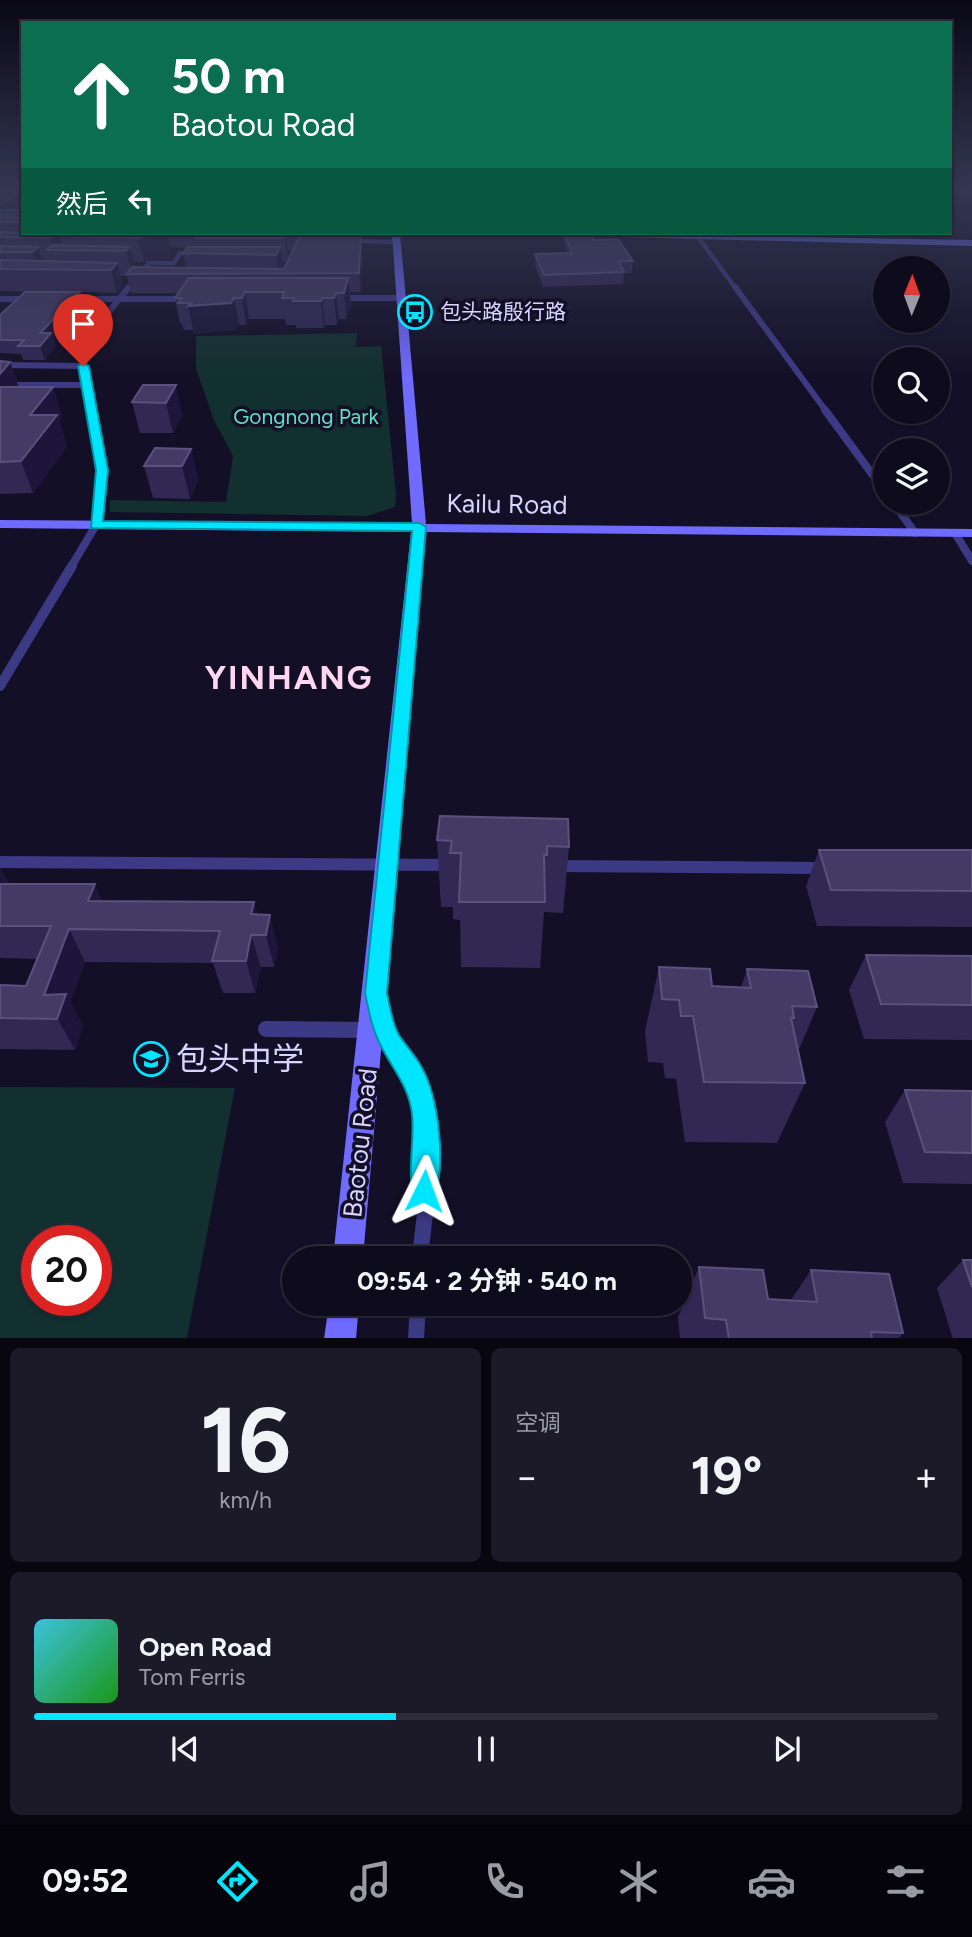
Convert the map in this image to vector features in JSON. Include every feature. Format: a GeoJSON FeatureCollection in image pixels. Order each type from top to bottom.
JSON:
{"type":"FeatureCollection","features":[{"type":"Feature","properties":{"kind":"street","name":"Baotou Road"},"geometry":{"type":"LineString","coordinates":[[349,1246],[389,865],[419,527],[402,298],[396,253]]}},
{"type":"Feature","properties":{"kind":"street","name":"Kailu Road"},"geometry":{"type":"LineString","coordinates":[[0,524],[972,533]]}},
{"type":"Feature","properties":{"kind":"street"},"geometry":{"type":"LineString","coordinates":[[340,1338],[343,1316]]}},
{"type":"Feature","properties":{"kind":"lane"},"geometry":{"type":"LineString","coordinates":[[0,686],[96,525],[102,470],[83,366],[93,338],[149,263],[174,263],[180,253]]}},
{"type":"Feature","properties":{"kind":"lane"},"geometry":{"type":"LineString","coordinates":[[197,260],[202,253]]}},
{"type":"Feature","properties":{"kind":"lane"},"geometry":{"type":"LineString","coordinates":[[710,253],[873,475]]}},
{"type":"Feature","properties":{"kind":"lane"},"geometry":{"type":"LineString","coordinates":[[133,267],[146,267]]}},
{"type":"Feature","properties":{"kind":"lane"},"geometry":{"type":"LineString","coordinates":[[121,281],[146,283]]}},
{"type":"Feature","properties":{"kind":"lane"},"geometry":{"type":"LineString","coordinates":[[335,298],[402,298]]}},
{"type":"Feature","properties":{"kind":"lane"},"geometry":{"type":"LineString","coordinates":[[0,299],[43,299]]}},
{"type":"Feature","properties":{"kind":"lane"},"geometry":{"type":"LineString","coordinates":[[68,299],[187,299]]}},
{"type":"Feature","properties":{"kind":"lane"},"geometry":{"type":"LineString","coordinates":[[0,365],[83,366]]}},
{"type":"Feature","properties":{"kind":"lane"},"geometry":{"type":"LineString","coordinates":[[0,385],[88,386]]}},
{"type":"Feature","properties":{"kind":"lane"},"geometry":{"type":"LineString","coordinates":[[902,515],[915,533]]}},
{"type":"Feature","properties":{"kind":"lane"},"geometry":{"type":"LineString","coordinates":[[955,533],[972,561]]}},
{"type":"Feature","properties":{"kind":"lane"},"geometry":{"type":"LineString","coordinates":[[0,862],[458,865]]}},
{"type":"Feature","properties":{"kind":"lane"},"geometry":{"type":"LineString","coordinates":[[541,866],[833,868]]}},
{"type":"Feature","properties":{"kind":"lane"},"geometry":{"type":"LineString","coordinates":[[376,993],[390,1042],[414,1075],[424,1111],[427,1146],[421,1246]]}},
{"type":"Feature","properties":{"kind":"lane"},"geometry":{"type":"LineString","coordinates":[[266,1028],[372,1030]]}},
{"type":"Feature","properties":{"kind":"lane"},"geometry":{"type":"LineString","coordinates":[[416,1338],[417,1316]]}},
{"type":"Feature","properties":{"kind":"green space","name":"Gongnong Park"},"geometry":{"type":"Polygon","coordinates":[[[357,333],[356,347],[381,346],[396,494],[395,507],[367,516],[110,512],[110,500],[226,502],[233,456],[214,420],[196,369],[196,336],[357,333]]]}},
{"type":"Feature","properties":{"kind":"green space"},"geometry":{"type":"Polygon","coordinates":[[[0,1087],[235,1088],[187,1338],[0,1338],[0,1087]]]}},
{"type":"Feature","properties":{"kind":"building"},"geometry":{"type":"Polygon","coordinates":[[[203,253],[277,253],[276,255],[203,253]]]}},
{"type":"Feature","properties":{"kind":"building"},"geometry":{"type":"Polygon","coordinates":[[[292,253],[360,253],[359,273],[127,274],[132,267],[284,269],[292,253]]]}},
{"type":"Feature","properties":{"kind":"building"},"geometry":{"type":"Polygon","coordinates":[[[628,253],[633,261],[618,261],[624,272],[544,275],[535,254],[628,253]]]}},
{"type":"Feature","properties":{"kind":"building"},"geometry":{"type":"Polygon","coordinates":[[[0,260],[117,263],[111,270],[0,269],[0,260]]]}},
{"type":"Feature","properties":{"kind":"building"},"geometry":{"type":"Polygon","coordinates":[[[189,278],[348,278],[344,293],[336,293],[334,298],[322,298],[321,301],[293,301],[294,298],[282,298],[284,292],[245,292],[242,298],[234,298],[231,303],[188,306],[191,303],[178,303],[182,298],[175,298],[189,278]]]}},
{"type":"Feature","properties":{"kind":"building"},"geometry":{"type":"Polygon","coordinates":[[[25,292],[80,292],[40,333],[51,333],[40,346],[18,346],[24,340],[0,340],[0,315],[25,292]]]}},
{"type":"Feature","properties":{"kind":"building"},"geometry":{"type":"Polygon","coordinates":[[[0,361],[10,362],[0,374],[0,361]]]}},
{"type":"Feature","properties":{"kind":"building"},"geometry":{"type":"Polygon","coordinates":[[[143,385],[176,385],[166,403],[132,402],[143,385]]]}},
{"type":"Feature","properties":{"kind":"building"},"geometry":{"type":"Polygon","coordinates":[[[0,387],[53,387],[30,415],[57,415],[21,461],[0,462],[0,387]]]}},
{"type":"Feature","properties":{"kind":"building"},"geometry":{"type":"Polygon","coordinates":[[[155,448],[191,449],[182,466],[144,466],[155,448]]]}},
{"type":"Feature","properties":{"kind":"building"},"geometry":{"type":"Polygon","coordinates":[[[440,816],[568,819],[569,847],[547,846],[547,855],[544,855],[545,902],[459,902],[461,853],[450,853],[452,841],[437,840],[440,816]]]}},
{"type":"Feature","properties":{"kind":"building"},"geometry":{"type":"Polygon","coordinates":[[[819,850],[972,850],[972,891],[831,890],[819,850]]]}},
{"type":"Feature","properties":{"kind":"building"},"geometry":{"type":"Polygon","coordinates":[[[0,884],[95,884],[88,901],[254,902],[251,914],[270,915],[266,935],[251,935],[246,961],[212,961],[220,931],[69,929],[44,995],[66,994],[57,1019],[0,1018],[0,985],[26,986],[51,926],[0,926],[0,884]]]}},
{"type":"Feature","properties":{"kind":"building"},"geometry":{"type":"Polygon","coordinates":[[[866,955],[972,956],[972,1005],[881,1004],[866,955]]]}},
{"type":"Feature","properties":{"kind":"building"},"geometry":{"type":"Polygon","coordinates":[[[659,967],[710,969],[712,986],[751,988],[747,969],[808,971],[817,1007],[792,1006],[794,1018],[791,1018],[805,1083],[704,1082],[693,1016],[681,1016],[679,1000],[662,999],[659,967]]]}},
{"type":"Feature","properties":{"kind":"building"},"geometry":{"type":"Polygon","coordinates":[[[905,1090],[972,1091],[972,1153],[925,1152],[905,1090]]]}},
{"type":"Feature","properties":{"kind":"building"},"geometry":{"type":"Polygon","coordinates":[[[963,1260],[972,1260],[972,1287],[963,1260]]]}},
{"type":"Feature","properties":{"kind":"building"},"geometry":{"type":"Polygon","coordinates":[[[699,1267],[763,1270],[768,1299],[817,1302],[811,1270],[889,1274],[903,1333],[871,1332],[872,1338],[729,1338],[726,1320],[705,1318],[699,1267]]]}},
{"type":"Feature","properties":{"kind":"place","name":"包头路殷行路"},"geometry":{"type":"Point","coordinates":[415,312]}},
{"type":"Feature","properties":{"kind":"place","name":"包头中学"},"geometry":{"type":"Point","coordinates":[151,1059]}},
{"type":"Feature","properties":{"kind":"district","name":"YINHANG"},"geometry":{"type":"Point","coordinates":[289,677]}},
{"type":"Feature","properties":{"kind":"route"},"geometry":{"type":"LineString","coordinates":[[83,366],[102,470],[96,525],[419,527],[376,993],[390,1042],[414,1075],[424,1111],[427,1146],[424,1191]]}}]}
